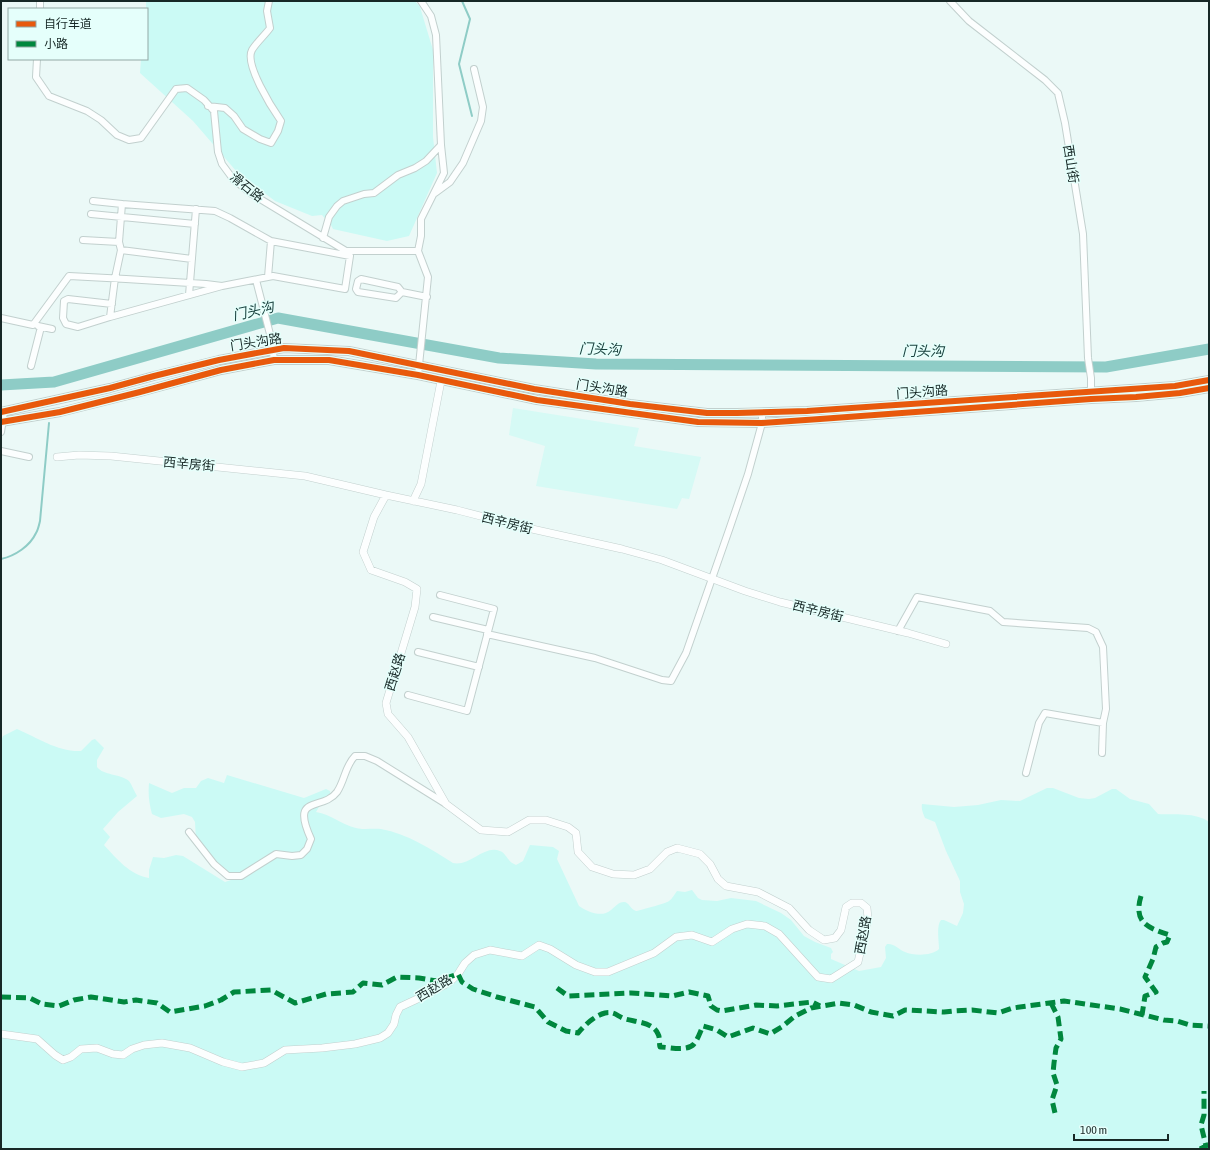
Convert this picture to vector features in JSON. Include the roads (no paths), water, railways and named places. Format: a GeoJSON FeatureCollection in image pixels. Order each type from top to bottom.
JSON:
{"type":"FeatureCollection","features":[{"type":"Feature","properties":{"kind":"main road","name":"门头沟路"},"geometry":{"type":"LineString","coordinates":[[2,412],[110,388],[212,361],[292,348],[349,351],[534,389],[630,404],[707,412],[762,413],[814,411],[1091,395],[1136,397],[1180,393],[1209,388]]}},
{"type":"Feature","properties":{"kind":"main road","name":"门头沟路"},"geometry":{"type":"LineString","coordinates":[[2,422],[60,412],[221,370],[274,360],[329,360],[418,375],[537,400],[690,421],[762,423],[1091,395],[1175,386],[1209,380]]}},
{"type":"Feature","properties":{"kind":"street"},"geometry":{"type":"LineString","coordinates":[[208,106],[225,108],[234,116],[243,130],[260,140],[271,143],[278,131],[281,121],[270,105],[252,68],[250,56],[252,50],[270,28],[268,11],[269,1]]}},
{"type":"Feature","properties":{"kind":"street"},"geometry":{"type":"LineString","coordinates":[[418,375],[428,277],[418,251],[421,236],[421,219],[444,173],[441,145],[436,35],[431,16],[421,1]]}},
{"type":"Feature","properties":{"kind":"street","name":"西山街"},"geometry":{"type":"LineString","coordinates":[[954,2],[969,21],[1045,80],[1058,93],[1065,123],[1083,234],[1091,395]]}},
{"type":"Feature","properties":{"kind":"street","name":"滑石路"},"geometry":{"type":"LineString","coordinates":[[37,60],[36,77],[49,96],[87,111],[101,120],[116,135],[129,140],[141,138],[176,89],[187,88],[204,100],[214,112],[218,152],[222,164],[234,179],[252,194],[346,251],[418,251]]}},
{"type":"Feature","properties":{"kind":"street"},"geometry":{"type":"LineString","coordinates":[[435,193],[450,182],[458,169],[481,121],[483,107],[474,69]]}},
{"type":"Feature","properties":{"kind":"street"},"geometry":{"type":"LineString","coordinates":[[323,238],[329,217],[337,206],[343,201],[364,194],[374,193],[398,175],[415,168],[426,161],[441,145]]}},
{"type":"Feature","properties":{"kind":"street"},"geometry":{"type":"LineString","coordinates":[[94,200],[122,204],[196,209],[215,212],[222,214],[271,241],[350,256],[345,289],[273,276],[222,286],[78,327],[66,324],[63,318],[64,301],[68,299],[112,304]]}},
{"type":"Feature","properties":{"kind":"street"},"geometry":{"type":"LineString","coordinates":[[110,317],[115,278],[121,250],[119,242],[122,204]]}},
{"type":"Feature","properties":{"kind":"street"},"geometry":{"type":"LineString","coordinates":[[189,295],[196,209]]}},
{"type":"Feature","properties":{"kind":"street"},"geometry":{"type":"LineString","coordinates":[[91,214],[195,224]]}},
{"type":"Feature","properties":{"kind":"street"},"geometry":{"type":"LineString","coordinates":[[83,240],[119,242]]}},
{"type":"Feature","properties":{"kind":"street"},"geometry":{"type":"LineString","coordinates":[[268,277],[271,241]]}},
{"type":"Feature","properties":{"kind":"street"},"geometry":{"type":"LineString","coordinates":[[121,250],[192,259]]}},
{"type":"Feature","properties":{"kind":"street"},"geometry":{"type":"LineString","coordinates":[[33,325],[69,276],[222,286]]}},
{"type":"Feature","properties":{"kind":"street"},"geometry":{"type":"LineString","coordinates":[[402,292],[396,298],[358,292],[356,289],[358,282],[361,279],[398,287],[402,292],[427,297]]}},
{"type":"Feature","properties":{"kind":"street"},"geometry":{"type":"LineString","coordinates":[[256,280],[262,308],[269,330],[274,360]]}},
{"type":"Feature","properties":{"kind":"street"},"geometry":{"type":"LineString","coordinates":[[1,318],[52,329]]}},
{"type":"Feature","properties":{"kind":"street"},"geometry":{"type":"LineString","coordinates":[[31,366],[41,327]]}},
{"type":"Feature","properties":{"kind":"street"},"geometry":{"type":"LineString","coordinates":[[413,501],[420,484],[441,381]]}},
{"type":"Feature","properties":{"kind":"street"},"geometry":{"type":"LineString","coordinates":[[1,432],[2,412]]}},
{"type":"Feature","properties":{"kind":"street"},"geometry":{"type":"LineString","coordinates":[[433,617],[595,658],[662,680],[671,681],[686,653],[748,474],[762,423],[762,413]]}},
{"type":"Feature","properties":{"kind":"street"},"geometry":{"type":"LineString","coordinates":[[1,451],[30,457]]}},
{"type":"Feature","properties":{"kind":"street","name":"西辛房街"},"geometry":{"type":"LineString","coordinates":[[57,457],[79,455],[111,456],[305,476],[629,551],[662,560],[776,601],[946,644]]}},
{"type":"Feature","properties":{"kind":"street","name":"西赵路"},"geometry":{"type":"LineString","coordinates":[[1,1034],[37,1039],[63,1060],[71,1057],[81,1049],[97,1048],[113,1054],[123,1055],[132,1048],[144,1044],[162,1043],[190,1048],[223,1062],[242,1067],[264,1063],[285,1050],[348,1045],[380,1038],[388,1033],[394,1024],[400,1007],[450,982],[458,974],[465,963],[474,956],[490,950],[522,956],[540,945],[550,949],[576,965],[595,972],[608,972],[654,953],[676,938],[692,935],[712,942],[732,929],[747,924],[765,926],[779,934],[818,977],[831,979],[858,962],[868,918],[867,908],[861,902],[852,902],[846,908],[841,930],[834,938],[824,940],[809,930],[789,908],[758,892],[726,886],[718,879],[710,864],[700,854],[677,848],[667,852],[650,869],[634,875],[613,874],[592,867],[578,852],[576,833],[568,827],[546,820],[530,820],[508,832],[481,830],[446,804],[408,737],[388,714],[386,703],[415,607],[417,589],[405,582],[371,570],[364,552],[374,517],[386,495]]}},
{"type":"Feature","properties":{"kind":"street"},"geometry":{"type":"LineString","coordinates":[[408,695],[467,711],[494,609],[440,595]]}},
{"type":"Feature","properties":{"kind":"street"},"geometry":{"type":"LineString","coordinates":[[898,631],[917,597],[990,611],[1003,622],[1088,628],[1096,632],[1103,647],[1106,710],[1103,723],[1102,753]]}},
{"type":"Feature","properties":{"kind":"street"},"geometry":{"type":"LineString","coordinates":[[418,652],[478,667]]}},
{"type":"Feature","properties":{"kind":"street"},"geometry":{"type":"LineString","coordinates":[[1026,774],[1039,723],[1045,713],[1103,723]]}},
{"type":"Feature","properties":{"kind":"street"},"geometry":{"type":"LineString","coordinates":[[188,832],[214,864],[228,876],[241,876],[276,854],[292,856],[301,855],[307,849],[310,839],[303,820],[305,811],[311,805],[335,794],[340,788],[348,765],[355,756],[365,756],[377,761],[446,804]]}},
{"type":"Feature","properties":{"kind":"waterway"},"geometry":{"type":"LineString","coordinates":[[462,1],[470,19],[459,64],[472,116]]}},
{"type":"Feature","properties":{"kind":"waterway","name":"门头沟"},"geometry":{"type":"LineString","coordinates":[[1,385],[54,382],[278,318],[499,358],[596,364],[1106,367],[1209,349]]}},
{"type":"Feature","properties":{"kind":"waterway"},"geometry":{"type":"LineString","coordinates":[[1,559],[17,553],[26,546],[38,529],[49,423]]}}]}
